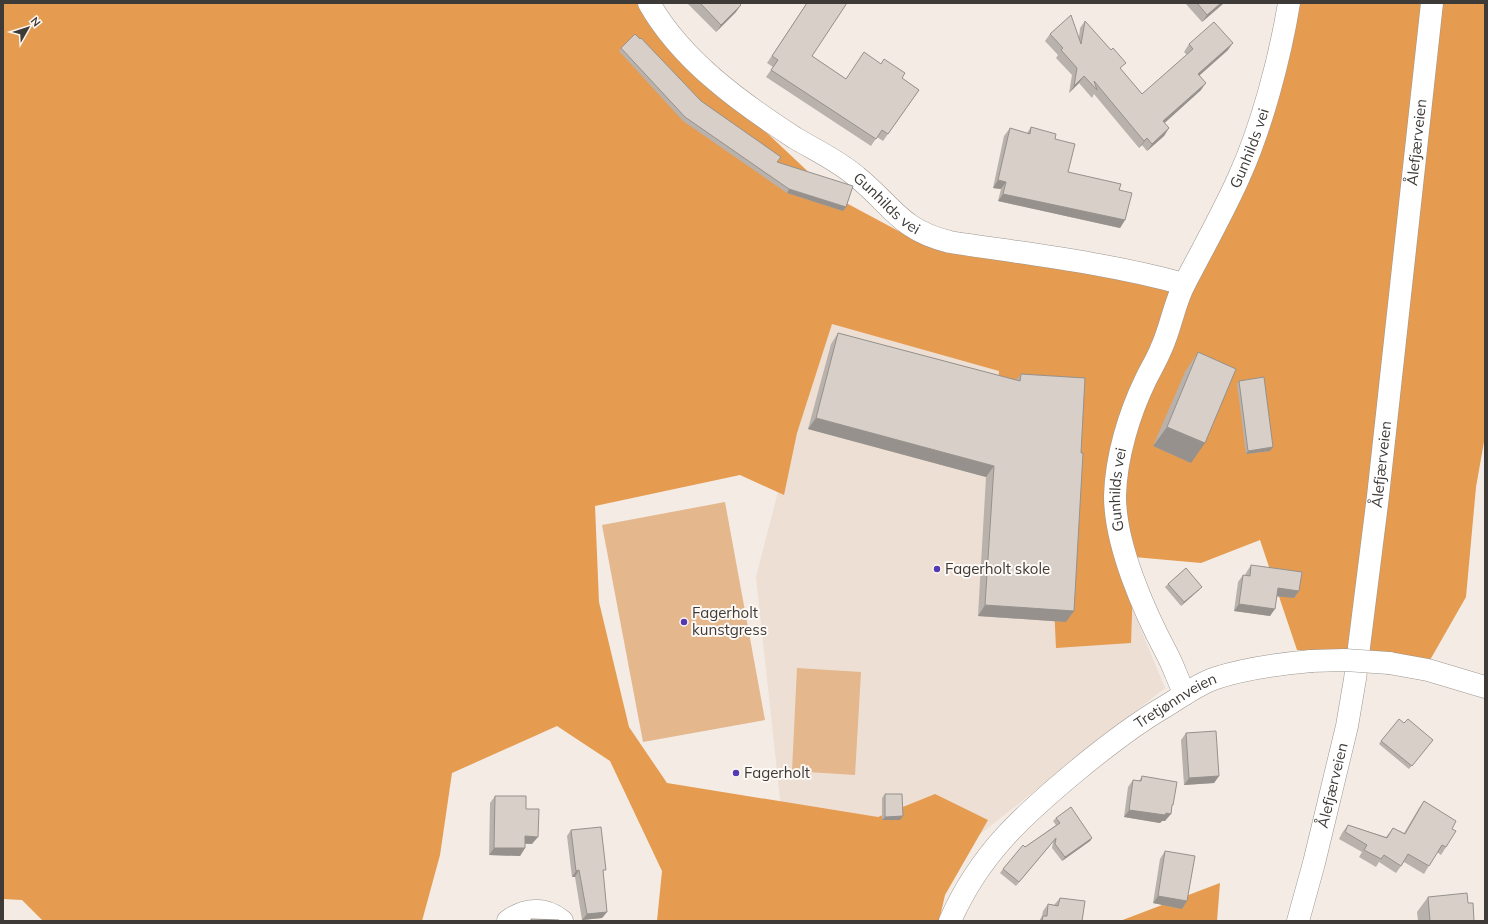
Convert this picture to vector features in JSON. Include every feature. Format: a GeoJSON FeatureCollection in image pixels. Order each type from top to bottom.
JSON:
{"type":"FeatureCollection","features":[{"type":"Feature","properties":{"kind":"street","name":"Gunhilds vei"},"geometry":{"type":"LineString","coordinates":[[649,3],[669,33],[716,81],[755,112],[857,176],[897,217],[920,232],[930,237],[950,242],[1117,268],[1144,273],[1184,284]]}},
{"type":"Feature","properties":{"kind":"street","name":"Gunhilds vei"},"geometry":{"type":"LineString","coordinates":[[1186,694],[1162,645],[1129,565],[1120,537],[1115,497],[1121,453],[1135,406],[1162,349],[1184,284],[1239,176],[1268,92],[1289,3]]}},
{"type":"Feature","properties":{"kind":"street","name":"Ålefjærveien"},"geometry":{"type":"LineString","coordinates":[[1298,921],[1314,863],[1346,726],[1355,679],[1378,496],[1432,3]]}},
{"type":"Feature","properties":{"kind":"street","name":"Tretjønnveien"},"geometry":{"type":"LineString","coordinates":[[950,921],[974,876],[1014,824],[1043,798],[1117,738],[1144,719],[1216,678],[1255,668],[1312,661],[1345,660],[1389,663],[1428,670],[1485,687]]}},
{"type":"Feature","properties":{"kind":"street"},"geometry":{"type":"LineString","coordinates":[[508,921],[514,916],[529,910],[545,911],[562,921]]}},
{"type":"Feature","properties":{"kind":"shaded area"},"geometry":{"type":"Polygon","coordinates":[[[3,3],[656,3],[731,99],[835,197],[904,234],[1181,276],[1243,149],[1283,3],[1485,3],[1485,436],[1476,487],[1466,597],[1430,660],[1297,650],[1260,540],[1201,563],[1134,557],[1131,643],[1056,648],[1052,564],[995,432],[999,371],[832,324],[797,433],[784,495],[740,475],[595,506],[599,602],[629,727],[667,783],[878,817],[935,794],[988,820],[945,895],[939,921],[657,921],[662,871],[610,761],[557,726],[452,773],[440,855],[422,921],[43,921],[22,900],[3,899],[3,3]]]}},
{"type":"Feature","properties":{"kind":"shaded area","name":"Fagerholt skole"},"geometry":{"type":"Polygon","coordinates":[[[826,306],[1120,356],[1113,562],[1165,688],[979,835],[782,817],[756,577],[826,306]]]}},
{"type":"Feature","properties":{"kind":"shaded area","name":"Fagerholt kunstgress"},"geometry":{"type":"Polygon","coordinates":[[[725,502],[765,720],[643,742],[602,525],[725,502]]]}},
{"type":"Feature","properties":{"kind":"shaded area"},"geometry":{"type":"Polygon","coordinates":[[[797,668],[861,672],[855,775],[792,771],[797,668]]]}},
{"type":"Feature","properties":{"kind":"shaded area"},"geometry":{"type":"Polygon","coordinates":[[[1220,883],[1217,921],[1120,921],[1220,883]]]}},
{"type":"Feature","properties":{"kind":"building"},"geometry":{"type":"Polygon","coordinates":[[[700,3],[739,3],[741,5],[721,25],[700,3]]]}},
{"type":"Feature","properties":{"kind":"building"},"geometry":{"type":"Polygon","coordinates":[[[807,3],[847,3],[812,56],[846,79],[864,52],[881,64],[884,59],[905,73],[902,78],[919,90],[888,134],[882,130],[876,139],[771,70],[778,60],[772,56],[807,3]]]}},
{"type":"Feature","properties":{"kind":"building"},"geometry":{"type":"Polygon","coordinates":[[[1197,3],[1221,3],[1207,15],[1197,3]]]}},
{"type":"Feature","properties":{"kind":"building"},"geometry":{"type":"Polygon","coordinates":[[[1071,15],[1081,44],[1085,21],[1111,50],[1113,48],[1126,63],[1120,68],[1142,94],[1193,49],[1189,44],[1214,22],[1233,43],[1198,74],[1206,83],[1163,121],[1169,128],[1152,144],[1147,138],[1144,141],[1094,81],[1097,90],[1084,76],[1074,86],[1077,68],[1061,50],[1063,48],[1050,34],[1071,15]]]}},
{"type":"Feature","properties":{"kind":"building"},"geometry":{"type":"Polygon","coordinates":[[[635,34],[640,39],[641,38],[701,101],[781,157],[777,162],[853,186],[846,207],[789,189],[685,117],[621,48],[635,34]]]}},
{"type":"Feature","properties":{"kind":"building"},"geometry":{"type":"Polygon","coordinates":[[[1031,127],[1056,134],[1055,139],[1075,144],[1068,172],[1121,184],[1119,190],[1132,193],[1125,220],[1003,194],[1006,182],[998,180],[1010,128],[1030,134],[1031,127]]]}},
{"type":"Feature","properties":{"kind":"building"},"geometry":{"type":"Polygon","coordinates":[[[838,333],[1020,381],[1021,374],[1085,378],[1081,453],[1083,453],[1074,611],[985,605],[994,466],[816,418],[838,333]]]}},
{"type":"Feature","properties":{"kind":"building"},"geometry":{"type":"Polygon","coordinates":[[[1198,352],[1236,369],[1205,443],[1167,427],[1198,352]]]}},
{"type":"Feature","properties":{"kind":"building"},"geometry":{"type":"Polygon","coordinates":[[[1264,377],[1273,447],[1248,451],[1239,381],[1264,377]]]}},
{"type":"Feature","properties":{"kind":"building"},"geometry":{"type":"Polygon","coordinates":[[[1251,565],[1302,572],[1299,591],[1278,588],[1275,609],[1239,604],[1243,575],[1250,576],[1251,565]]]}},
{"type":"Feature","properties":{"kind":"building"},"geometry":{"type":"Polygon","coordinates":[[[1186,568],[1202,587],[1184,602],[1168,584],[1186,568]]]}},
{"type":"Feature","properties":{"kind":"building"},"geometry":{"type":"Polygon","coordinates":[[[1399,719],[1404,723],[1408,719],[1433,740],[1412,766],[1381,741],[1399,719]]]}},
{"type":"Feature","properties":{"kind":"building"},"geometry":{"type":"Polygon","coordinates":[[[1216,731],[1219,776],[1189,778],[1186,733],[1216,731]]]}},
{"type":"Feature","properties":{"kind":"building"},"geometry":{"type":"Polygon","coordinates":[[[1142,776],[1177,782],[1171,814],[1166,813],[1165,815],[1129,810],[1133,780],[1141,781],[1142,776]]]}},
{"type":"Feature","properties":{"kind":"building"},"geometry":{"type":"Polygon","coordinates":[[[885,794],[902,794],[903,816],[885,817],[885,794]]]}},
{"type":"Feature","properties":{"kind":"building"},"geometry":{"type":"Polygon","coordinates":[[[495,796],[526,796],[526,809],[539,809],[538,837],[525,836],[525,848],[494,848],[495,796]]]}},
{"type":"Feature","properties":{"kind":"building"},"geometry":{"type":"Polygon","coordinates":[[[1424,801],[1456,821],[1452,829],[1456,831],[1446,847],[1442,845],[1429,866],[1408,854],[1401,866],[1384,855],[1381,859],[1364,850],[1367,845],[1345,832],[1348,825],[1387,838],[1393,828],[1405,834],[1424,801]]]}},
{"type":"Feature","properties":{"kind":"building"},"geometry":{"type":"Polygon","coordinates":[[[1071,807],[1092,838],[1065,857],[1055,844],[1056,838],[1019,882],[1003,869],[1023,845],[1025,847],[1060,823],[1056,818],[1071,807]]]}},
{"type":"Feature","properties":{"kind":"building"},"geometry":{"type":"Polygon","coordinates":[[[601,827],[606,870],[603,870],[607,912],[587,914],[579,870],[576,871],[571,830],[601,827]]]}},
{"type":"Feature","properties":{"kind":"building"},"geometry":{"type":"Polygon","coordinates":[[[1165,851],[1195,856],[1187,901],[1158,896],[1165,851]]]}},
{"type":"Feature","properties":{"kind":"building"},"geometry":{"type":"Polygon","coordinates":[[[1467,893],[1468,903],[1473,903],[1474,921],[1430,921],[1428,897],[1467,893]]]}},
{"type":"Feature","properties":{"kind":"building"},"geometry":{"type":"Polygon","coordinates":[[[1060,898],[1085,901],[1082,921],[1042,921],[1043,916],[1047,916],[1048,904],[1058,906],[1060,898]]]}},
{"type":"Feature","properties":{"kind":"building"},"geometry":{"type":"Polygon","coordinates":[[[531,919],[559,920],[559,921],[531,921],[531,919]]]}},
{"type":"Feature","properties":{"kind":"place","name":"Fagerholt skole"},"geometry":{"type":"Point","coordinates":[937,569]}},
{"type":"Feature","properties":{"kind":"place","name":"Fagerholt kunstgress"},"geometry":{"type":"Point","coordinates":[684,622]}},
{"type":"Feature","properties":{"kind":"place","name":"Fagerholt"},"geometry":{"type":"Point","coordinates":[736,773]}}]}
